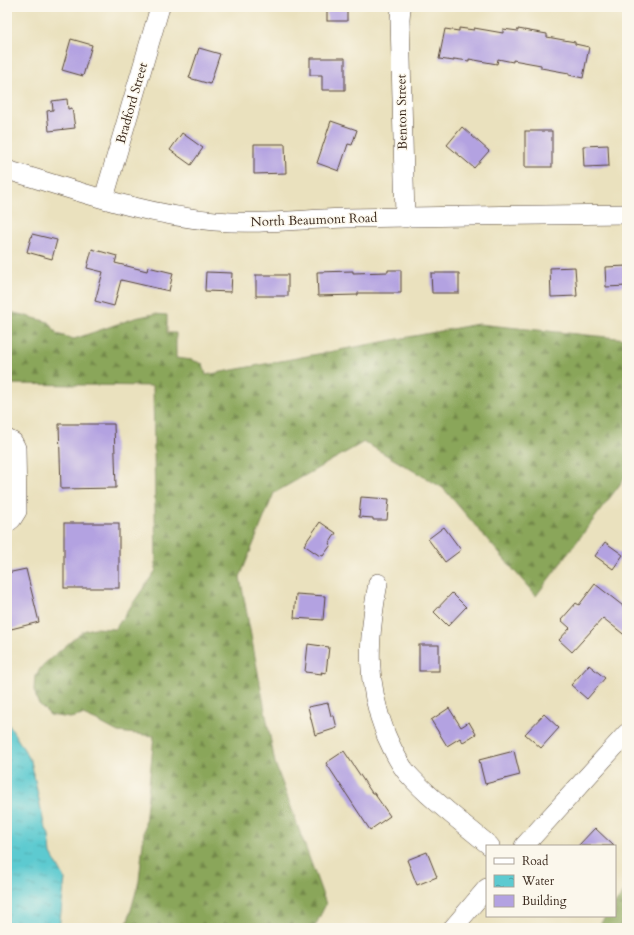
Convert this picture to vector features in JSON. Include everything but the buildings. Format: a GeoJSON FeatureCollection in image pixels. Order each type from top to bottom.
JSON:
{"type":"FeatureCollection","features":[{"type":"Feature","properties":{"kind":"street","name":"Bradford Street"},"geometry":{"type":"LineString","coordinates":[[104,198],[160,7]]}},
{"type":"Feature","properties":{"kind":"street","name":"Benton Street"},"geometry":{"type":"LineString","coordinates":[[401,7],[400,19],[405,218]]}},
{"type":"Feature","properties":{"kind":"street","name":"North Beaumont Road"},"geometry":{"type":"LineString","coordinates":[[7,170],[129,206],[172,216],[214,221],[258,223],[345,218],[627,214]]}},
{"type":"Feature","properties":{"kind":"street"},"geometry":{"type":"LineString","coordinates":[[7,523],[12,519],[16,511],[12,443]]}},
{"type":"Feature","properties":{"kind":"street"},"geometry":{"type":"LineString","coordinates":[[378,583],[372,617],[370,653],[372,681],[379,715],[389,742],[399,761],[416,782],[489,845]]}},
{"type":"Feature","properties":{"kind":"street"},"geometry":{"type":"LineString","coordinates":[[525,845],[627,733]]}},
{"type":"Feature","properties":{"kind":"street"},"geometry":{"type":"LineString","coordinates":[[453,928],[486,889]]}},
{"type":"Feature","properties":{"kind":"green space"},"geometry":{"type":"Polygon","coordinates":[[[7,311],[49,322],[57,334],[74,339],[135,318],[154,314],[167,315],[167,333],[176,333],[176,358],[192,360],[203,364],[206,375],[478,324],[627,339],[627,475],[536,596],[443,488],[364,442],[274,493],[240,577],[275,763],[326,904],[314,928],[126,928],[139,881],[154,736],[118,732],[83,715],[70,718],[50,715],[38,703],[34,690],[35,676],[43,665],[83,631],[94,628],[115,629],[156,570],[153,386],[7,384],[7,311]]]}},
{"type":"Feature","properties":{"kind":"green space"},"geometry":{"type":"Polygon","coordinates":[[[627,888],[627,928],[597,928],[605,917],[616,917],[616,903],[627,888]]]}},
{"type":"Feature","properties":{"kind":"water"},"geometry":{"type":"Polygon","coordinates":[[[7,722],[31,761],[44,824],[49,835],[51,854],[65,879],[59,928],[7,928],[7,722]]]}}]}
